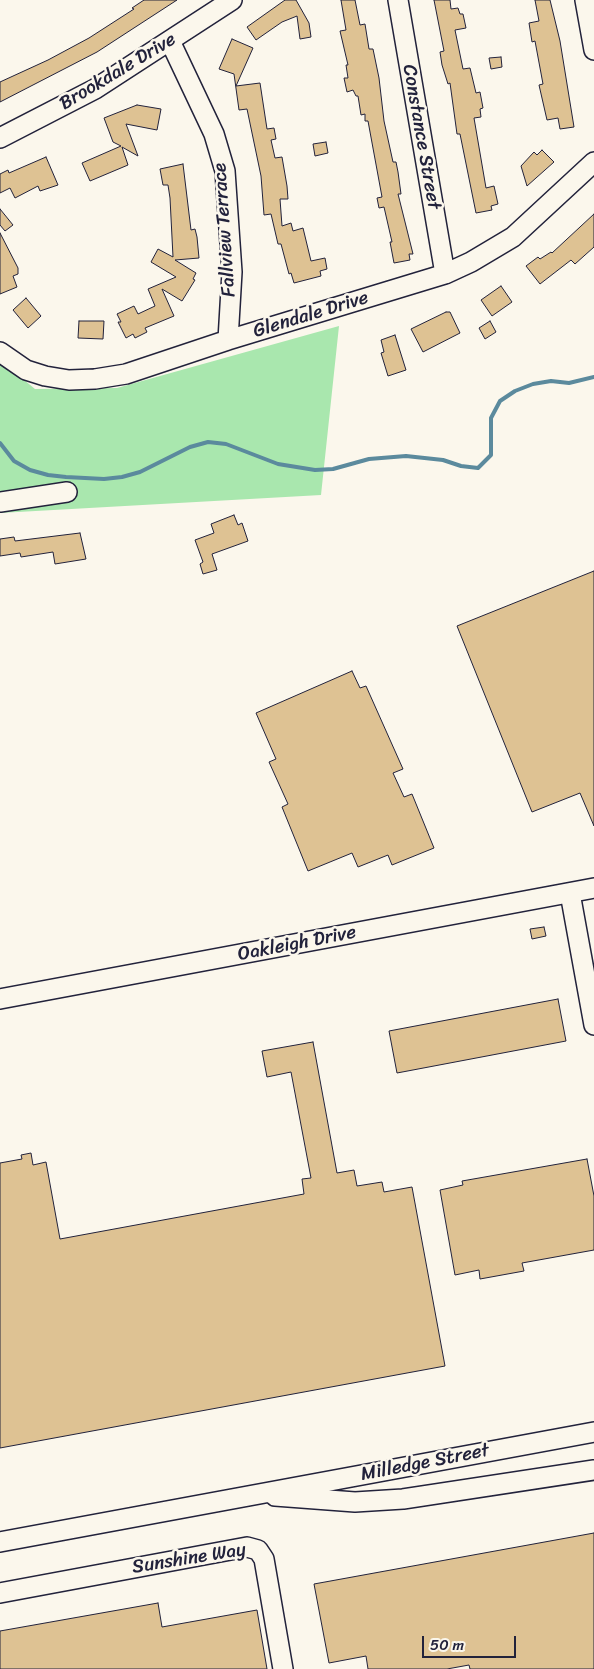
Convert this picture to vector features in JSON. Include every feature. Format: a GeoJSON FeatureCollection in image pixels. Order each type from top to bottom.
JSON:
{"type":"FeatureCollection","features":[{"type":"Feature","properties":{"kind":"street","name":"Brookdale Drive"},"geometry":{"type":"LineString","coordinates":[[0,138],[95,89],[232,0]]}},
{"type":"Feature","properties":{"kind":"street","name":"Constance Street"},"geometry":{"type":"LineString","coordinates":[[398,0],[445,274]]}},
{"type":"Feature","properties":{"kind":"street"},"geometry":{"type":"LineString","coordinates":[[585,0],[594,50]]}},
{"type":"Feature","properties":{"kind":"street","name":"Fallview Terrace"},"geometry":{"type":"LineString","coordinates":[[170,41],[214,134],[225,171],[232,272],[228,340]]}},
{"type":"Feature","properties":{"kind":"street","name":"Glendale Drive"},"geometry":{"type":"LineString","coordinates":[[0,352],[26,370],[45,376],[69,380],[95,379],[126,374],[228,340],[445,274],[471,262],[513,237],[594,162]]}},
{"type":"Feature","properties":{"kind":"street"},"geometry":{"type":"LineString","coordinates":[[0,502],[67,492]]}},
{"type":"Feature","properties":{"kind":"street","name":"Oakleigh Drive"},"geometry":{"type":"LineString","coordinates":[[0,999],[594,888]]}},
{"type":"Feature","properties":{"kind":"street"},"geometry":{"type":"LineString","coordinates":[[570,893],[594,1025]]}},
{"type":"Feature","properties":{"kind":"street","name":"Milledge Street"},"geometry":{"type":"LineString","coordinates":[[0,1542],[594,1432]]}},
{"type":"Feature","properties":{"kind":"street","name":"Milledge Street"},"geometry":{"type":"LineString","coordinates":[[257,1494],[306,1500],[403,1499],[594,1470]]}},
{"type":"Feature","properties":{"kind":"street","name":"Sunshine Way"},"geometry":{"type":"LineString","coordinates":[[0,1593],[247,1547],[253,1548],[258,1550],[264,1558],[283,1669]]}},
{"type":"Feature","properties":{"kind":"green space"},"geometry":{"type":"Polygon","coordinates":[[[339,326],[321,495],[0,513],[0,360],[35,389],[117,388],[339,326]]]}},
{"type":"Feature","properties":{"kind":"building"},"geometry":{"type":"Polygon","coordinates":[[[144,0],[177,0],[97,52],[0,102],[0,82],[48,60],[89,38],[134,9],[132,8],[144,0]]]}},
{"type":"Feature","properties":{"kind":"building"},"geometry":{"type":"Polygon","coordinates":[[[285,0],[296,0],[309,23],[311,37],[300,39],[297,16],[282,22],[256,40],[247,27],[285,0]]]}},
{"type":"Feature","properties":{"kind":"building"},"geometry":{"type":"Polygon","coordinates":[[[341,0],[355,0],[360,25],[365,24],[369,49],[373,49],[379,78],[384,121],[393,162],[396,162],[398,172],[401,194],[398,194],[413,254],[409,254],[410,260],[394,263],[390,242],[392,242],[384,207],[379,208],[377,198],[382,197],[368,121],[365,121],[365,114],[361,115],[358,96],[356,96],[353,90],[347,92],[344,78],[348,78],[346,65],[348,65],[340,31],[346,30],[341,0]]]}},
{"type":"Feature","properties":{"kind":"building"},"geometry":{"type":"Polygon","coordinates":[[[434,0],[450,0],[451,9],[458,8],[460,14],[463,14],[466,28],[455,30],[463,69],[470,68],[476,93],[480,92],[483,108],[480,109],[481,117],[474,118],[486,188],[494,186],[498,204],[491,206],[492,210],[476,213],[460,134],[457,134],[450,83],[448,84],[442,65],[440,52],[444,51],[434,0]]]}},
{"type":"Feature","properties":{"kind":"building"},"geometry":{"type":"Polygon","coordinates":[[[535,0],[550,0],[560,41],[574,127],[560,129],[558,118],[547,120],[539,85],[543,84],[535,41],[532,42],[529,23],[539,21],[535,0]]]}},
{"type":"Feature","properties":{"kind":"building"},"geometry":{"type":"Polygon","coordinates":[[[232,39],[253,48],[236,86],[260,83],[267,129],[274,128],[276,139],[271,140],[275,158],[282,157],[287,186],[288,199],[280,199],[282,226],[291,223],[293,231],[303,228],[311,261],[325,258],[327,269],[320,271],[321,276],[294,283],[291,273],[289,274],[281,244],[278,244],[271,214],[264,215],[261,176],[247,109],[239,110],[234,74],[219,69],[232,39]]]}},
{"type":"Feature","properties":{"kind":"building"},"geometry":{"type":"Polygon","coordinates":[[[501,57],[502,67],[491,69],[489,58],[501,57]]]}},
{"type":"Feature","properties":{"kind":"building"},"geometry":{"type":"Polygon","coordinates":[[[137,105],[161,109],[157,130],[126,124],[138,156],[122,147],[128,165],[90,181],[82,163],[121,146],[113,142],[104,118],[137,105]]]}},
{"type":"Feature","properties":{"kind":"building"},"geometry":{"type":"Polygon","coordinates":[[[326,142],[328,153],[315,156],[313,144],[326,142]]]}},
{"type":"Feature","properties":{"kind":"building"},"geometry":{"type":"Polygon","coordinates":[[[542,150],[554,162],[527,186],[521,166],[534,152],[537,155],[542,150]]]}},
{"type":"Feature","properties":{"kind":"building"},"geometry":{"type":"Polygon","coordinates":[[[46,157],[58,185],[40,191],[38,186],[15,198],[10,188],[0,193],[0,174],[8,170],[9,173],[46,157]]]}},
{"type":"Feature","properties":{"kind":"building"},"geometry":{"type":"Polygon","coordinates":[[[183,164],[191,230],[195,229],[199,258],[175,260],[196,273],[193,279],[195,280],[182,301],[162,289],[174,316],[145,328],[147,332],[135,338],[133,334],[126,338],[118,322],[121,322],[117,314],[134,306],[138,314],[155,306],[148,289],[176,277],[151,262],[158,249],[173,257],[170,198],[168,185],[163,185],[160,169],[183,164]]]}},
{"type":"Feature","properties":{"kind":"building"},"geometry":{"type":"Polygon","coordinates":[[[0,209],[13,225],[5,231],[0,225],[0,209]]]}},
{"type":"Feature","properties":{"kind":"building"},"geometry":{"type":"Polygon","coordinates":[[[594,214],[594,247],[575,264],[571,260],[540,284],[526,266],[538,257],[540,259],[552,253],[594,214]]]}},
{"type":"Feature","properties":{"kind":"building"},"geometry":{"type":"Polygon","coordinates":[[[0,233],[18,268],[18,274],[13,276],[17,287],[0,294],[0,233]]]}},
{"type":"Feature","properties":{"kind":"building"},"geometry":{"type":"Polygon","coordinates":[[[501,286],[512,302],[492,316],[481,300],[501,286]]]}},
{"type":"Feature","properties":{"kind":"building"},"geometry":{"type":"Polygon","coordinates":[[[26,298],[41,316],[28,328],[13,310],[26,298]]]}},
{"type":"Feature","properties":{"kind":"building"},"geometry":{"type":"Polygon","coordinates":[[[446,312],[450,312],[460,333],[423,352],[411,329],[446,312]]]}},
{"type":"Feature","properties":{"kind":"building"},"geometry":{"type":"Polygon","coordinates":[[[79,321],[104,321],[103,339],[78,338],[79,321]]]}},
{"type":"Feature","properties":{"kind":"building"},"geometry":{"type":"Polygon","coordinates":[[[490,321],[496,332],[485,339],[479,328],[490,321]]]}},
{"type":"Feature","properties":{"kind":"building"},"geometry":{"type":"Polygon","coordinates":[[[395,335],[406,370],[388,376],[381,353],[384,352],[381,340],[395,335]]]}},
{"type":"Feature","properties":{"kind":"building"},"geometry":{"type":"Polygon","coordinates":[[[234,515],[238,525],[242,523],[248,541],[212,554],[217,570],[203,574],[200,564],[203,562],[195,540],[214,533],[211,524],[234,515]]]}},
{"type":"Feature","properties":{"kind":"building"},"geometry":{"type":"Polygon","coordinates":[[[80,533],[86,559],[55,564],[53,552],[21,557],[20,553],[0,556],[0,539],[14,537],[15,541],[80,533]]]}},
{"type":"Feature","properties":{"kind":"building"},"geometry":{"type":"Polygon","coordinates":[[[594,571],[594,826],[580,793],[532,812],[457,626],[594,571]]]}},
{"type":"Feature","properties":{"kind":"building"},"geometry":{"type":"Polygon","coordinates":[[[352,671],[360,688],[366,686],[403,769],[393,773],[404,797],[412,794],[434,848],[392,865],[388,855],[358,867],[352,853],[308,871],[282,807],[288,804],[269,762],[276,759],[256,713],[352,671]]]}},
{"type":"Feature","properties":{"kind":"building"},"geometry":{"type":"Polygon","coordinates":[[[544,927],[546,936],[532,939],[530,929],[544,927]]]}},
{"type":"Feature","properties":{"kind":"building"},"geometry":{"type":"Polygon","coordinates":[[[558,999],[566,1041],[397,1073],[389,1031],[558,999]]]}},
{"type":"Feature","properties":{"kind":"building"},"geometry":{"type":"Polygon","coordinates":[[[313,1042],[337,1173],[354,1170],[357,1186],[382,1182],[384,1192],[412,1187],[445,1366],[0,1448],[0,1163],[22,1159],[21,1155],[31,1153],[33,1165],[46,1162],[60,1239],[304,1194],[302,1179],[311,1178],[291,1072],[267,1077],[262,1051],[313,1042]]]}},
{"type":"Feature","properties":{"kind":"building"},"geometry":{"type":"Polygon","coordinates":[[[587,1159],[594,1196],[594,1250],[522,1263],[524,1271],[480,1279],[479,1270],[455,1275],[440,1190],[463,1185],[462,1181],[587,1159]]]}},
{"type":"Feature","properties":{"kind":"building"},"geometry":{"type":"Polygon","coordinates":[[[594,1533],[594,1669],[470,1669],[469,1665],[447,1669],[368,1669],[366,1656],[329,1663],[314,1584],[594,1533]]]}},
{"type":"Feature","properties":{"kind":"building"},"geometry":{"type":"Polygon","coordinates":[[[158,1603],[162,1627],[257,1610],[267,1669],[0,1669],[0,1631],[158,1603]]]}},
{"type":"Feature","properties":{"kind":"waterway"},"geometry":{"type":"LineString","coordinates":[[0,443],[14,461],[30,470],[48,475],[104,479],[140,472],[190,447],[208,442],[226,444],[278,464],[315,470],[333,469],[369,459],[406,456],[443,460],[461,466],[478,468],[491,455],[491,418],[500,401],[515,391],[533,384],[551,381],[569,383],[594,377]]}}]}
